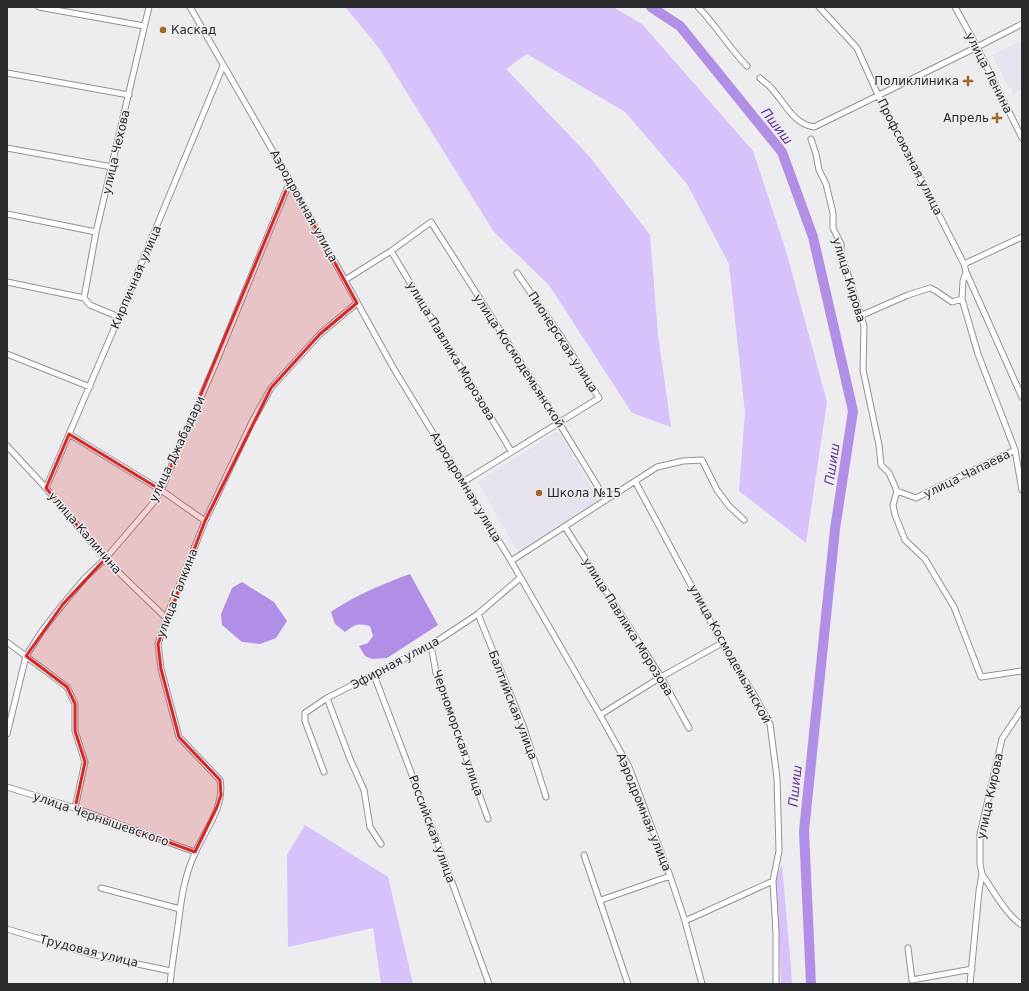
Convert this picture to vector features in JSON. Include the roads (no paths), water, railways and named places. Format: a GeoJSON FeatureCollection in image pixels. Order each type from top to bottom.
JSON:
{"type":"FeatureCollection","features":[{"type":"Feature","properties":{"kind":"street"},"geometry":{"type":"LineString","coordinates":[[39,7],[144,26]]}},
{"type":"Feature","properties":{"kind":"street","name":"улица Чехова"},"geometry":{"type":"LineString","coordinates":[[84,298],[96,232],[149,7]]}},
{"type":"Feature","properties":{"kind":"street","name":"Аэродромная улица"},"geometry":{"type":"LineString","coordinates":[[190,7],[290,180],[394,368],[511,561],[629,767],[670,876],[685,921],[702,984]]}},
{"type":"Feature","properties":{"kind":"street"},"geometry":{"type":"LineString","coordinates":[[698,7],[748,66]]}},
{"type":"Feature","properties":{"kind":"street","name":"Профсоюзная улица"},"geometry":{"type":"LineString","coordinates":[[819,7],[856,48],[878,95],[964,264],[966,272],[1022,397]]}},
{"type":"Feature","properties":{"kind":"street","name":"улица Ленина"},"geometry":{"type":"LineString","coordinates":[[955,7],[977,47],[1022,138]]}},
{"type":"Feature","properties":{"kind":"street"},"geometry":{"type":"LineString","coordinates":[[760,78],[773,89],[797,120],[806,126],[814,127],[1022,24]]}},
{"type":"Feature","properties":{"kind":"street","name":"Кирпичная улица"},"geometry":{"type":"LineString","coordinates":[[46,488],[90,387],[223,66]]}},
{"type":"Feature","properties":{"kind":"street"},"geometry":{"type":"LineString","coordinates":[[7,73],[129,95]]}},
{"type":"Feature","properties":{"kind":"street","name":"улица Кирова"},"geometry":{"type":"LineString","coordinates":[[811,139],[819,170],[826,184],[833,213],[833,228],[841,244],[841,253],[864,326],[863,370],[879,445],[881,465],[889,473],[897,491]]}},
{"type":"Feature","properties":{"kind":"street"},"geometry":{"type":"LineString","coordinates":[[7,148],[112,167]]}},
{"type":"Feature","properties":{"kind":"street","name":"улица Джабадари"},"geometry":{"type":"LineString","coordinates":[[7,734],[8,720],[26,656],[42,631],[63,604],[154,502],[161,490],[217,360],[290,180]]}},
{"type":"Feature","properties":{"kind":"street"},"geometry":{"type":"LineString","coordinates":[[7,214],[96,232]]}},
{"type":"Feature","properties":{"kind":"street","name":"улица Космодемьянской"},"geometry":{"type":"LineString","coordinates":[[391,251],[431,222],[560,423],[606,500]]}},
{"type":"Feature","properties":{"kind":"street"},"geometry":{"type":"LineString","coordinates":[[964,264],[1022,237]]}},
{"type":"Feature","properties":{"kind":"street"},"geometry":{"type":"LineString","coordinates":[[345,280],[391,251]]}},
{"type":"Feature","properties":{"kind":"street","name":"улица Павлика Морозова"},"geometry":{"type":"LineString","coordinates":[[391,251],[511,451]]}},
{"type":"Feature","properties":{"kind":"street","name":"Профсоюзная улица"},"geometry":{"type":"LineString","coordinates":[[966,272],[963,281],[962,299],[978,354],[1015,450],[1022,490]]}},
{"type":"Feature","properties":{"kind":"street","name":"Пионерская улица"},"geometry":{"type":"LineString","coordinates":[[463,482],[599,398],[562,338],[517,273]]}},
{"type":"Feature","properties":{"kind":"street"},"geometry":{"type":"LineString","coordinates":[[7,282],[84,298],[90,305],[119,317]]}},
{"type":"Feature","properties":{"kind":"street"},"geometry":{"type":"LineString","coordinates":[[860,316],[908,295],[930,288],[952,302],[962,299]]}},
{"type":"Feature","properties":{"kind":"street","name":"улица Галкина"},"geometry":{"type":"LineString","coordinates":[[170,984],[183,886],[195,852],[208,830],[217,807],[221,795],[221,787],[220,780],[179,737],[160,663],[158,644],[166,618],[205,521],[252,422],[271,388],[320,334],[357,303]]}},
{"type":"Feature","properties":{"kind":"street"},"geometry":{"type":"LineString","coordinates":[[7,354],[90,387]]}},
{"type":"Feature","properties":{"kind":"street"},"geometry":{"type":"LineString","coordinates":[[70,434],[161,490],[205,521]]}},
{"type":"Feature","properties":{"kind":"street","name":"улица Калинина"},"geometry":{"type":"LineString","coordinates":[[7,446],[46,488],[104,559],[166,618]]}},
{"type":"Feature","properties":{"kind":"street","name":"улица Чапаева"},"geometry":{"type":"LineString","coordinates":[[897,491],[916,498],[1015,450]]}},
{"type":"Feature","properties":{"kind":"street"},"geometry":{"type":"LineString","coordinates":[[511,561],[657,467],[682,461],[702,460],[717,490],[729,506],[744,520]]}},
{"type":"Feature","properties":{"kind":"street","name":"улица Космодемьянской"},"geometry":{"type":"LineString","coordinates":[[635,481],[722,643],[770,724],[777,778],[779,851],[773,881],[776,933],[776,984]]}},
{"type":"Feature","properties":{"kind":"street"},"geometry":{"type":"LineString","coordinates":[[897,491],[893,505],[895,515],[905,540],[925,559],[954,607],[981,678],[1022,671]]}},
{"type":"Feature","properties":{"kind":"street","name":"улица Павлика Морозова"},"geometry":{"type":"LineString","coordinates":[[565,527],[661,677],[689,728]]}},
{"type":"Feature","properties":{"kind":"street","name":"Эфирная улица"},"geometry":{"type":"LineString","coordinates":[[324,772],[305,721],[305,713],[327,698],[431,646],[478,614],[520,578]]}},
{"type":"Feature","properties":{"kind":"street","name":"Балтийская улица"},"geometry":{"type":"LineString","coordinates":[[478,614],[524,728],[546,797]]}},
{"type":"Feature","properties":{"kind":"street"},"geometry":{"type":"LineString","coordinates":[[7,642],[67,687],[75,704],[75,731],[85,762],[75,808]]}},
{"type":"Feature","properties":{"kind":"street"},"geometry":{"type":"LineString","coordinates":[[600,715],[661,677],[722,643]]}},
{"type":"Feature","properties":{"kind":"street","name":"Черноморская улица"},"geometry":{"type":"LineString","coordinates":[[431,646],[436,673],[488,819]]}},
{"type":"Feature","properties":{"kind":"street","name":"Российская улица"},"geometry":{"type":"LineString","coordinates":[[374,675],[438,841],[488,984]]}},
{"type":"Feature","properties":{"kind":"street"},"geometry":{"type":"LineString","coordinates":[[327,698],[350,759],[364,790],[370,827],[380,844]]}},
{"type":"Feature","properties":{"kind":"street","name":"улица Кирова"},"geometry":{"type":"LineString","coordinates":[[970,984],[982,874],[980,864],[980,834],[1002,739],[1022,709]]}},
{"type":"Feature","properties":{"kind":"street","name":"улица Чернышевского"},"geometry":{"type":"LineString","coordinates":[[7,787],[75,808],[195,852]]}},
{"type":"Feature","properties":{"kind":"street"},"geometry":{"type":"LineString","coordinates":[[584,855],[601,900],[628,984]]}},
{"type":"Feature","properties":{"kind":"street"},"geometry":{"type":"LineString","coordinates":[[982,874],[1000,902],[1022,925]]}},
{"type":"Feature","properties":{"kind":"street"},"geometry":{"type":"LineString","coordinates":[[601,900],[670,876]]}},
{"type":"Feature","properties":{"kind":"street"},"geometry":{"type":"LineString","coordinates":[[685,921],[773,881]]}},
{"type":"Feature","properties":{"kind":"street"},"geometry":{"type":"LineString","coordinates":[[101,888],[180,909]]}},
{"type":"Feature","properties":{"kind":"street","name":"Трудовая улица"},"geometry":{"type":"LineString","coordinates":[[7,929],[90,954],[171,971]]}},
{"type":"Feature","properties":{"kind":"street"},"geometry":{"type":"LineString","coordinates":[[908,948],[912,980],[972,969]]}},
{"type":"Feature","properties":{"kind":"waterway","name":"Пшиш"},"geometry":{"type":"LineString","coordinates":[[651,7],[680,26],[782,152],[813,237],[853,411],[835,529],[804,831],[811,984]]}},
{"type":"Feature","properties":{"kind":"place","name":"Каскад"},"geometry":{"type":"Point","coordinates":[163,30]}},
{"type":"Feature","properties":{"kind":"place","name":"Поликлиника"},"geometry":{"type":"Point","coordinates":[968,81]}},
{"type":"Feature","properties":{"kind":"place","name":"Апрель"},"geometry":{"type":"Point","coordinates":[997,118]}},
{"type":"Feature","properties":{"kind":"place","name":"Школа №15"},"geometry":{"type":"Point","coordinates":[539,493]}}]}
